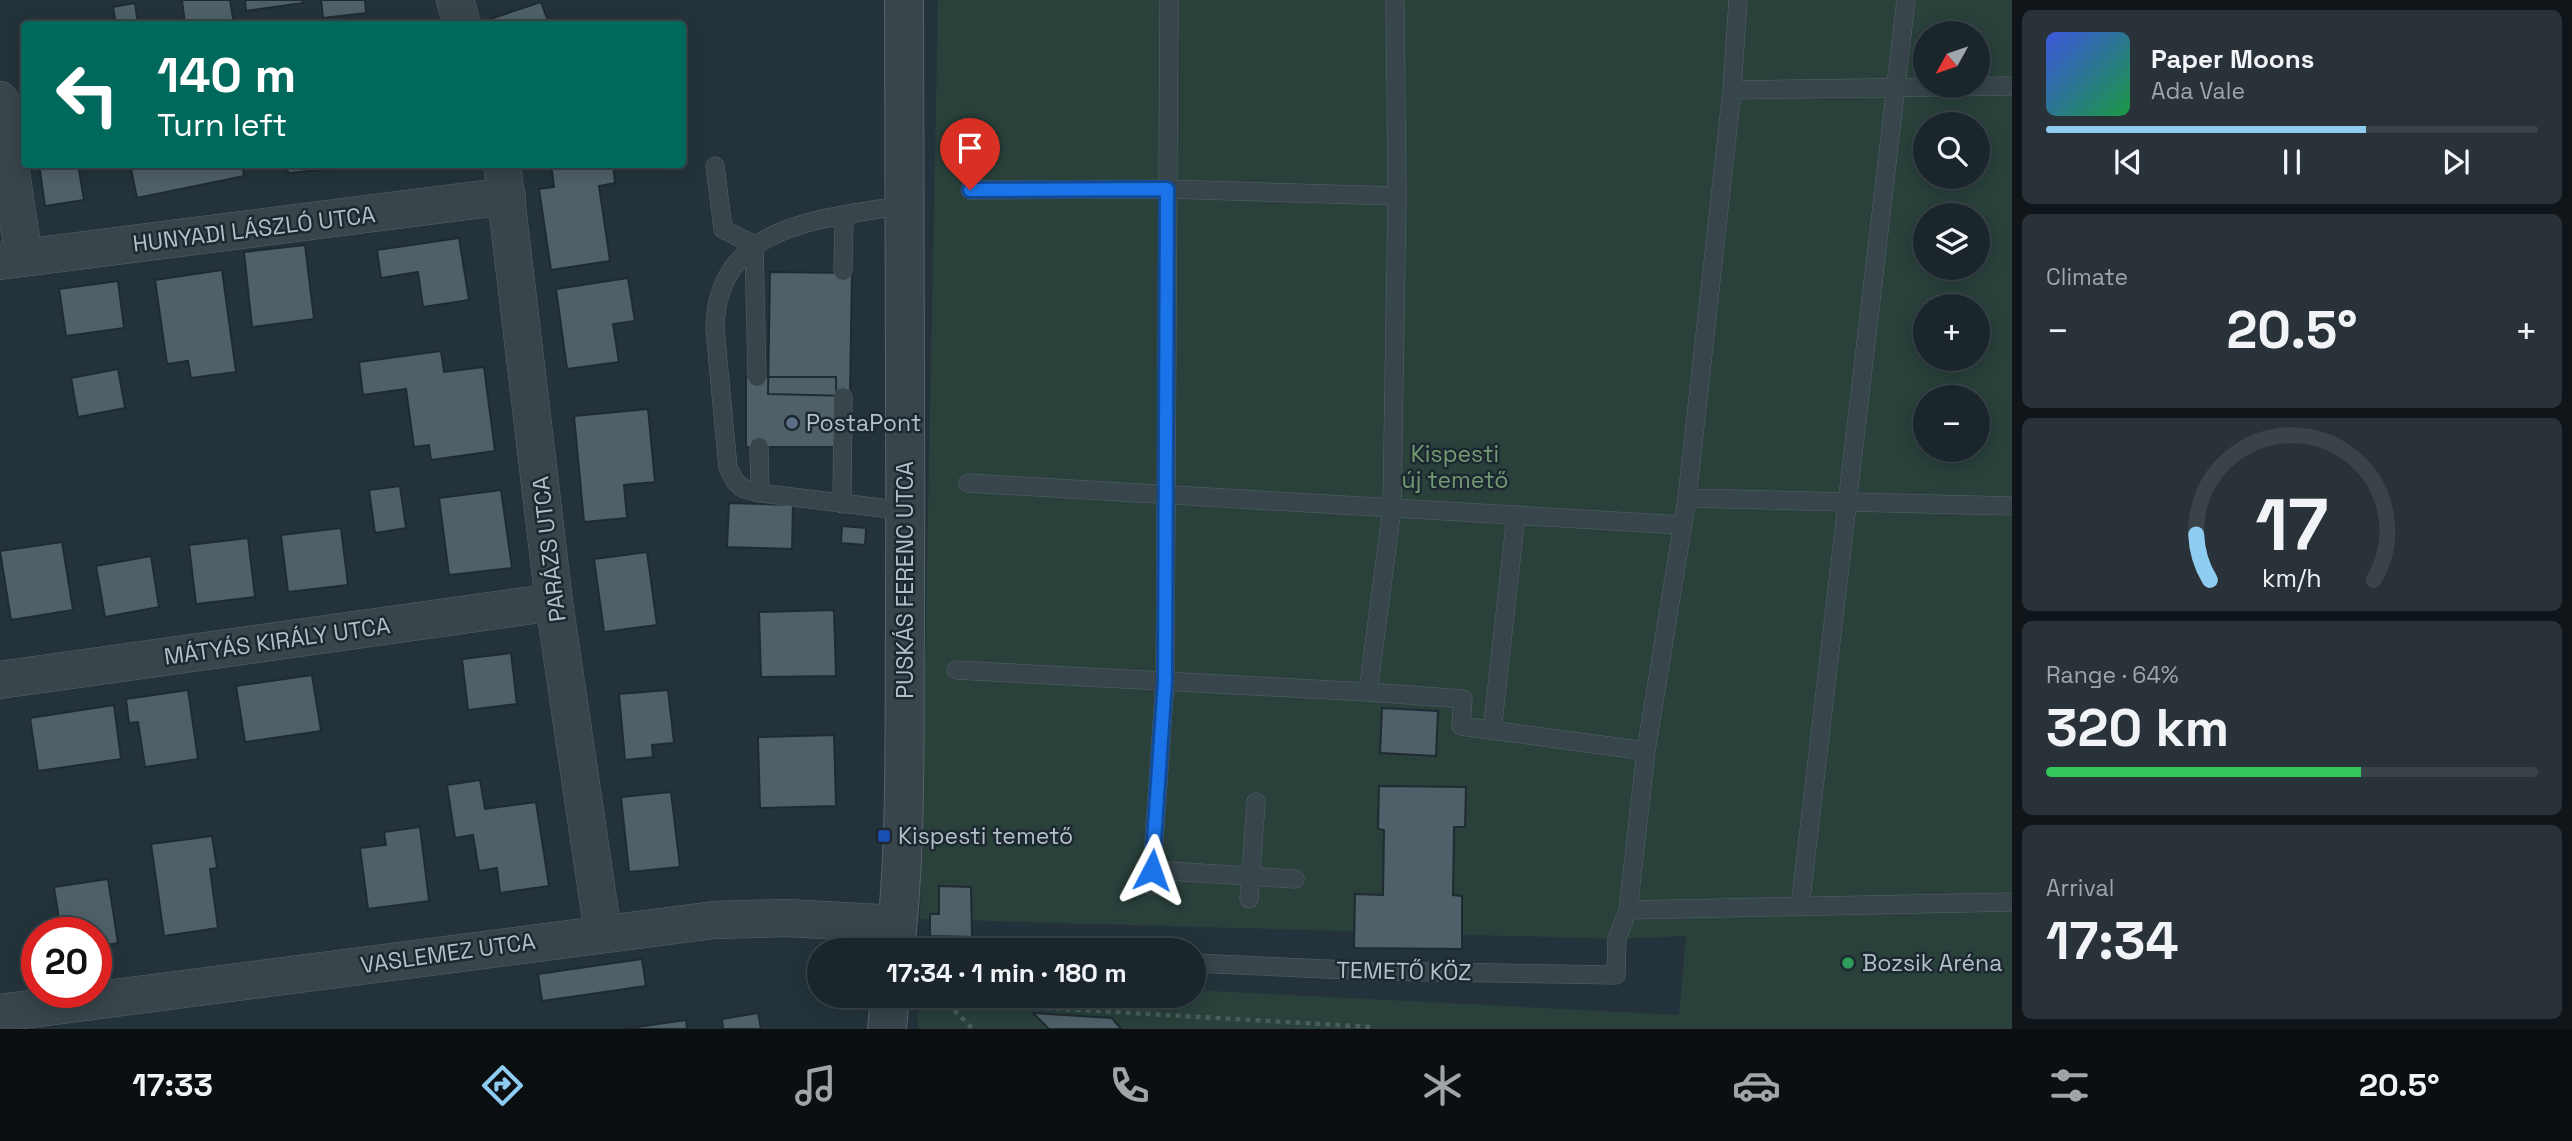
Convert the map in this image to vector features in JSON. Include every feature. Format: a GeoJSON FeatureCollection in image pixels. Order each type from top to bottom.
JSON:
{"type":"FeatureCollection","features":[{"type":"Feature","properties":{"kind":"street"},"geometry":{"type":"LineString","coordinates":[[455,0],[461,21]]}},
{"type":"Feature","properties":{"kind":"street","name":"PUSKÁS FERENC UTCA"},"geometry":{"type":"LineString","coordinates":[[899,938],[906,511],[904,0]]}},
{"type":"Feature","properties":{"kind":"street"},"geometry":{"type":"LineString","coordinates":[[0,100],[12,260]]}},
{"type":"Feature","properties":{"kind":"street","name":"HUNYADI LÁSZLÓ UTCA"},"geometry":{"type":"LineString","coordinates":[[12,260],[505,180]]}},
{"type":"Feature","properties":{"kind":"street","name":"PARÁZS UTCA"},"geometry":{"type":"LineString","coordinates":[[505,180],[554,602],[603,933]]}},
{"type":"Feature","properties":{"kind":"street","name":"MÁTYÁS KIRÁLY UTCA"},"geometry":{"type":"LineString","coordinates":[[0,680],[554,602]]}},
{"type":"Feature","properties":{"kind":"street","name":"VASLEMEZ UTCA"},"geometry":{"type":"LineString","coordinates":[[18,1017],[603,933],[714,920],[788,918],[873,938]]}},
{"type":"Feature","properties":{"kind":"lane"},"geometry":{"type":"LineString","coordinates":[[1169,0],[1165,681],[1151,878],[1250,876],[1295,879]]}},
{"type":"Feature","properties":{"kind":"lane"},"geometry":{"type":"LineString","coordinates":[[1368,692],[1392,508],[1397,196],[1395,0]]}},
{"type":"Feature","properties":{"kind":"lane"},"geometry":{"type":"LineString","coordinates":[[1738,0],[1732,90],[1687,498],[1646,751],[1628,910],[2012,902]]}},
{"type":"Feature","properties":{"kind":"lane"},"geometry":{"type":"LineString","coordinates":[[1800,907],[1906,0]]}},
{"type":"Feature","properties":{"kind":"lane"},"geometry":{"type":"LineString","coordinates":[[1732,90],[2012,86]]}},
{"type":"Feature","properties":{"kind":"lane"},"geometry":{"type":"LineString","coordinates":[[715,166],[723,229],[754,246]]}},
{"type":"Feature","properties":{"kind":"lane"},"geometry":{"type":"LineString","coordinates":[[970,190],[1167,189],[1397,196]]}},
{"type":"Feature","properties":{"kind":"lane"},"geometry":{"type":"LineString","coordinates":[[904,205],[805,225],[771,236],[754,246],[738,260],[725,278],[715,309],[715,329],[728,468],[742,488],[760,493],[906,511]]}},
{"type":"Feature","properties":{"kind":"lane"},"geometry":{"type":"LineString","coordinates":[[843,271],[845,216]]}},
{"type":"Feature","properties":{"kind":"lane"},"geometry":{"type":"LineString","coordinates":[[754,246],[757,377]]}},
{"type":"Feature","properties":{"kind":"lane"},"geometry":{"type":"LineString","coordinates":[[842,504],[843,397]]}},
{"type":"Feature","properties":{"kind":"lane"},"geometry":{"type":"LineString","coordinates":[[759,447],[760,493]]}},
{"type":"Feature","properties":{"kind":"lane"},"geometry":{"type":"LineString","coordinates":[[968,483],[1682,525]]}},
{"type":"Feature","properties":{"kind":"lane"},"geometry":{"type":"LineString","coordinates":[[1687,498],[2012,506]]}},
{"type":"Feature","properties":{"kind":"lane"},"geometry":{"type":"LineString","coordinates":[[1492,731],[1516,515]]}},
{"type":"Feature","properties":{"kind":"lane"},"geometry":{"type":"LineString","coordinates":[[956,670],[1463,699],[1461,726],[1646,751]]}},
{"type":"Feature","properties":{"kind":"lane"},"geometry":{"type":"LineString","coordinates":[[1249,899],[1256,802]]}},
{"type":"Feature","properties":{"kind":"lane","name":"TEMETŐ KÖZ"},"geometry":{"type":"LineString","coordinates":[[1206,964],[1371,971],[1616,975],[1617,939],[1628,910]]}},
{"type":"Feature","properties":{"kind":"path"},"geometry":{"type":"LineString","coordinates":[[953,1008],[973,1029]]}},
{"type":"Feature","properties":{"kind":"path"},"geometry":{"type":"LineString","coordinates":[[1049,1008],[1372,1027]]}},
{"type":"Feature","properties":{"kind":"green space","name":"Kispesti új temető"},"geometry":{"type":"Polygon","coordinates":[[[938,0],[2012,0],[2012,1029],[918,1029],[918,1008],[1206,1008],[1206,991],[1679,1015],[1686,936],[1617,939],[920,919],[938,0]]]}},
{"type":"Feature","properties":{"kind":"building"},"geometry":{"type":"Polygon","coordinates":[[[182,0],[230,0],[234,21],[185,21],[182,0]]]}},
{"type":"Feature","properties":{"kind":"building"},"geometry":{"type":"Polygon","coordinates":[[[245,0],[303,0],[303,3],[246,11],[245,0]]]}},
{"type":"Feature","properties":{"kind":"building"},"geometry":{"type":"Polygon","coordinates":[[[321,0],[365,0],[366,13],[323,18],[321,0]]]}},
{"type":"Feature","properties":{"kind":"building"},"geometry":{"type":"Polygon","coordinates":[[[541,2],[548,21],[491,21],[490,19],[541,2]]]}},
{"type":"Feature","properties":{"kind":"building"},"geometry":{"type":"Polygon","coordinates":[[[135,3],[138,21],[115,21],[113,7],[135,3]]]}},
{"type":"Feature","properties":{"kind":"building"},"geometry":{"type":"Polygon","coordinates":[[[40,168],[79,168],[84,200],[45,206],[40,168]]]}},
{"type":"Feature","properties":{"kind":"building"},"geometry":{"type":"Polygon","coordinates":[[[131,168],[243,168],[244,176],[137,198],[131,168]]]}},
{"type":"Feature","properties":{"kind":"building"},"geometry":{"type":"Polygon","coordinates":[[[287,168],[340,168],[288,173],[287,168]]]}},
{"type":"Feature","properties":{"kind":"building"},"geometry":{"type":"Polygon","coordinates":[[[552,168],[613,168],[615,183],[599,186],[610,261],[551,270],[539,189],[554,187],[552,168]]]}},
{"type":"Feature","properties":{"kind":"building"},"geometry":{"type":"Polygon","coordinates":[[[459,238],[469,300],[423,307],[418,272],[381,278],[377,250],[459,238]]]}},
{"type":"Feature","properties":{"kind":"building"},"geometry":{"type":"Polygon","coordinates":[[[305,245],[314,319],[252,327],[244,252],[305,245]]]}},
{"type":"Feature","properties":{"kind":"building"},"geometry":{"type":"Polygon","coordinates":[[[222,270],[236,372],[191,378],[188,361],[167,364],[155,280],[222,270]]]}},
{"type":"Feature","properties":{"kind":"building"},"geometry":{"type":"Polygon","coordinates":[[[770,272],[852,273],[850,396],[768,394],[770,272]]]}},
{"type":"Feature","properties":{"kind":"building"},"geometry":{"type":"Polygon","coordinates":[[[628,278],[635,321],[613,324],[619,362],[567,369],[556,289],[628,278]]]}},
{"type":"Feature","properties":{"kind":"building"},"geometry":{"type":"Polygon","coordinates":[[[118,281],[124,328],[66,336],[59,289],[118,281]]]}},
{"type":"Feature","properties":{"kind":"building"},"geometry":{"type":"Polygon","coordinates":[[[441,351],[444,372],[484,367],[495,451],[431,460],[429,445],[414,447],[406,389],[363,395],[359,362],[441,351]]]}},
{"type":"Feature","properties":{"kind":"building"},"geometry":{"type":"Polygon","coordinates":[[[118,369],[125,408],[78,417],[71,378],[118,369]]]}},
{"type":"Feature","properties":{"kind":"building"},"geometry":{"type":"Polygon","coordinates":[[[746,377],[836,377],[837,447],[746,447],[746,377]]]}},
{"type":"Feature","properties":{"kind":"building"},"geometry":{"type":"Polygon","coordinates":[[[648,409],[655,482],[624,485],[627,518],[584,522],[574,416],[648,409]]]}},
{"type":"Feature","properties":{"kind":"building"},"geometry":{"type":"Polygon","coordinates":[[[400,486],[406,528],[375,533],[369,490],[400,486]]]}},
{"type":"Feature","properties":{"kind":"building"},"geometry":{"type":"Polygon","coordinates":[[[501,490],[512,568],[449,575],[439,498],[501,490]]]}},
{"type":"Feature","properties":{"kind":"building"},"geometry":{"type":"Polygon","coordinates":[[[729,503],[793,505],[792,549],[727,547],[729,503]]]}},
{"type":"Feature","properties":{"kind":"building"},"geometry":{"type":"Polygon","coordinates":[[[842,526],[866,528],[865,545],[841,543],[842,526]]]}},
{"type":"Feature","properties":{"kind":"building"},"geometry":{"type":"Polygon","coordinates":[[[341,528],[348,585],[288,592],[281,535],[341,528]]]}},
{"type":"Feature","properties":{"kind":"building"},"geometry":{"type":"Polygon","coordinates":[[[248,538],[255,597],[196,604],[189,545],[248,538]]]}},
{"type":"Feature","properties":{"kind":"building"},"geometry":{"type":"Polygon","coordinates":[[[62,542],[73,610],[11,620],[0,551],[62,542]]]}},
{"type":"Feature","properties":{"kind":"building"},"geometry":{"type":"Polygon","coordinates":[[[647,552],[657,625],[604,632],[594,559],[647,552]]]}},
{"type":"Feature","properties":{"kind":"building"},"geometry":{"type":"Polygon","coordinates":[[[151,556],[159,607],[105,617],[96,566],[151,556]]]}},
{"type":"Feature","properties":{"kind":"building"},"geometry":{"type":"Polygon","coordinates":[[[834,610],[836,676],[761,677],[759,612],[834,610]]]}},
{"type":"Feature","properties":{"kind":"building"},"geometry":{"type":"Polygon","coordinates":[[[511,653],[517,704],[468,710],[462,659],[511,653]]]}},
{"type":"Feature","properties":{"kind":"building"},"geometry":{"type":"Polygon","coordinates":[[[312,675],[321,731],[245,742],[236,686],[312,675]]]}},
{"type":"Feature","properties":{"kind":"building"},"geometry":{"type":"Polygon","coordinates":[[[188,690],[198,759],[145,767],[138,722],[129,723],[126,699],[188,690]]]}},
{"type":"Feature","properties":{"kind":"building"},"geometry":{"type":"Polygon","coordinates":[[[668,690],[674,743],[652,745],[653,757],[625,760],[619,694],[668,690]]]}},
{"type":"Feature","properties":{"kind":"building"},"geometry":{"type":"Polygon","coordinates":[[[114,705],[121,759],[38,771],[30,718],[114,705]]]}},
{"type":"Feature","properties":{"kind":"building"},"geometry":{"type":"Polygon","coordinates":[[[1382,708],[1438,711],[1436,756],[1380,753],[1382,708]]]}},
{"type":"Feature","properties":{"kind":"building"},"geometry":{"type":"Polygon","coordinates":[[[834,735],[836,806],[760,808],[758,737],[834,735]]]}},
{"type":"Feature","properties":{"kind":"building"},"geometry":{"type":"Polygon","coordinates":[[[480,780],[485,809],[536,802],[549,886],[500,893],[497,868],[479,871],[473,835],[455,838],[447,785],[480,780]]]}},
{"type":"Feature","properties":{"kind":"building"},"geometry":{"type":"Polygon","coordinates":[[[1379,786],[1466,787],[1465,827],[1454,827],[1453,895],[1462,896],[1462,949],[1354,948],[1355,894],[1383,895],[1384,830],[1378,829],[1379,786]]]}},
{"type":"Feature","properties":{"kind":"building"},"geometry":{"type":"Polygon","coordinates":[[[671,792],[680,867],[629,872],[621,797],[671,792]]]}},
{"type":"Feature","properties":{"kind":"building"},"geometry":{"type":"Polygon","coordinates":[[[420,827],[429,901],[368,909],[360,848],[386,845],[384,832],[420,827]]]}},
{"type":"Feature","properties":{"kind":"building"},"geometry":{"type":"Polygon","coordinates":[[[212,836],[217,868],[210,869],[218,928],[164,936],[151,844],[212,836]]]}},
{"type":"Feature","properties":{"kind":"building"},"geometry":{"type":"Polygon","coordinates":[[[108,879],[118,943],[112,944],[112,917],[59,917],[54,887],[108,879]]]}},
{"type":"Feature","properties":{"kind":"building"},"geometry":{"type":"Polygon","coordinates":[[[939,886],[971,887],[972,937],[930,936],[930,914],[939,914],[939,886]]]}},
{"type":"Feature","properties":{"kind":"building"},"geometry":{"type":"Polygon","coordinates":[[[642,959],[646,986],[542,1001],[538,974],[642,959]]]}},
{"type":"Feature","properties":{"kind":"building"},"geometry":{"type":"Polygon","coordinates":[[[758,1013],[761,1029],[723,1029],[722,1019],[758,1013]]]}},
{"type":"Feature","properties":{"kind":"building"},"geometry":{"type":"Polygon","coordinates":[[[1033,1013],[1112,1018],[1121,1029],[1049,1029],[1033,1013]]]}},
{"type":"Feature","properties":{"kind":"building"},"geometry":{"type":"Polygon","coordinates":[[[686,1020],[687,1029],[623,1029],[686,1020]]]}},
{"type":"Feature","properties":{"kind":"place","name":"PostaPont"},"geometry":{"type":"Point","coordinates":[792,423]}},
{"type":"Feature","properties":{"kind":"place","name":"Kispesti temető"},"geometry":{"type":"Point","coordinates":[884,836]}},
{"type":"Feature","properties":{"kind":"place","name":"Bozsik Aréna"},"geometry":{"type":"Point","coordinates":[1848,963]}},
{"type":"Feature","properties":{"kind":"route"},"geometry":{"type":"LineString","coordinates":[[970,190],[1167,189],[1165,681],[1152,870]]}}]}
